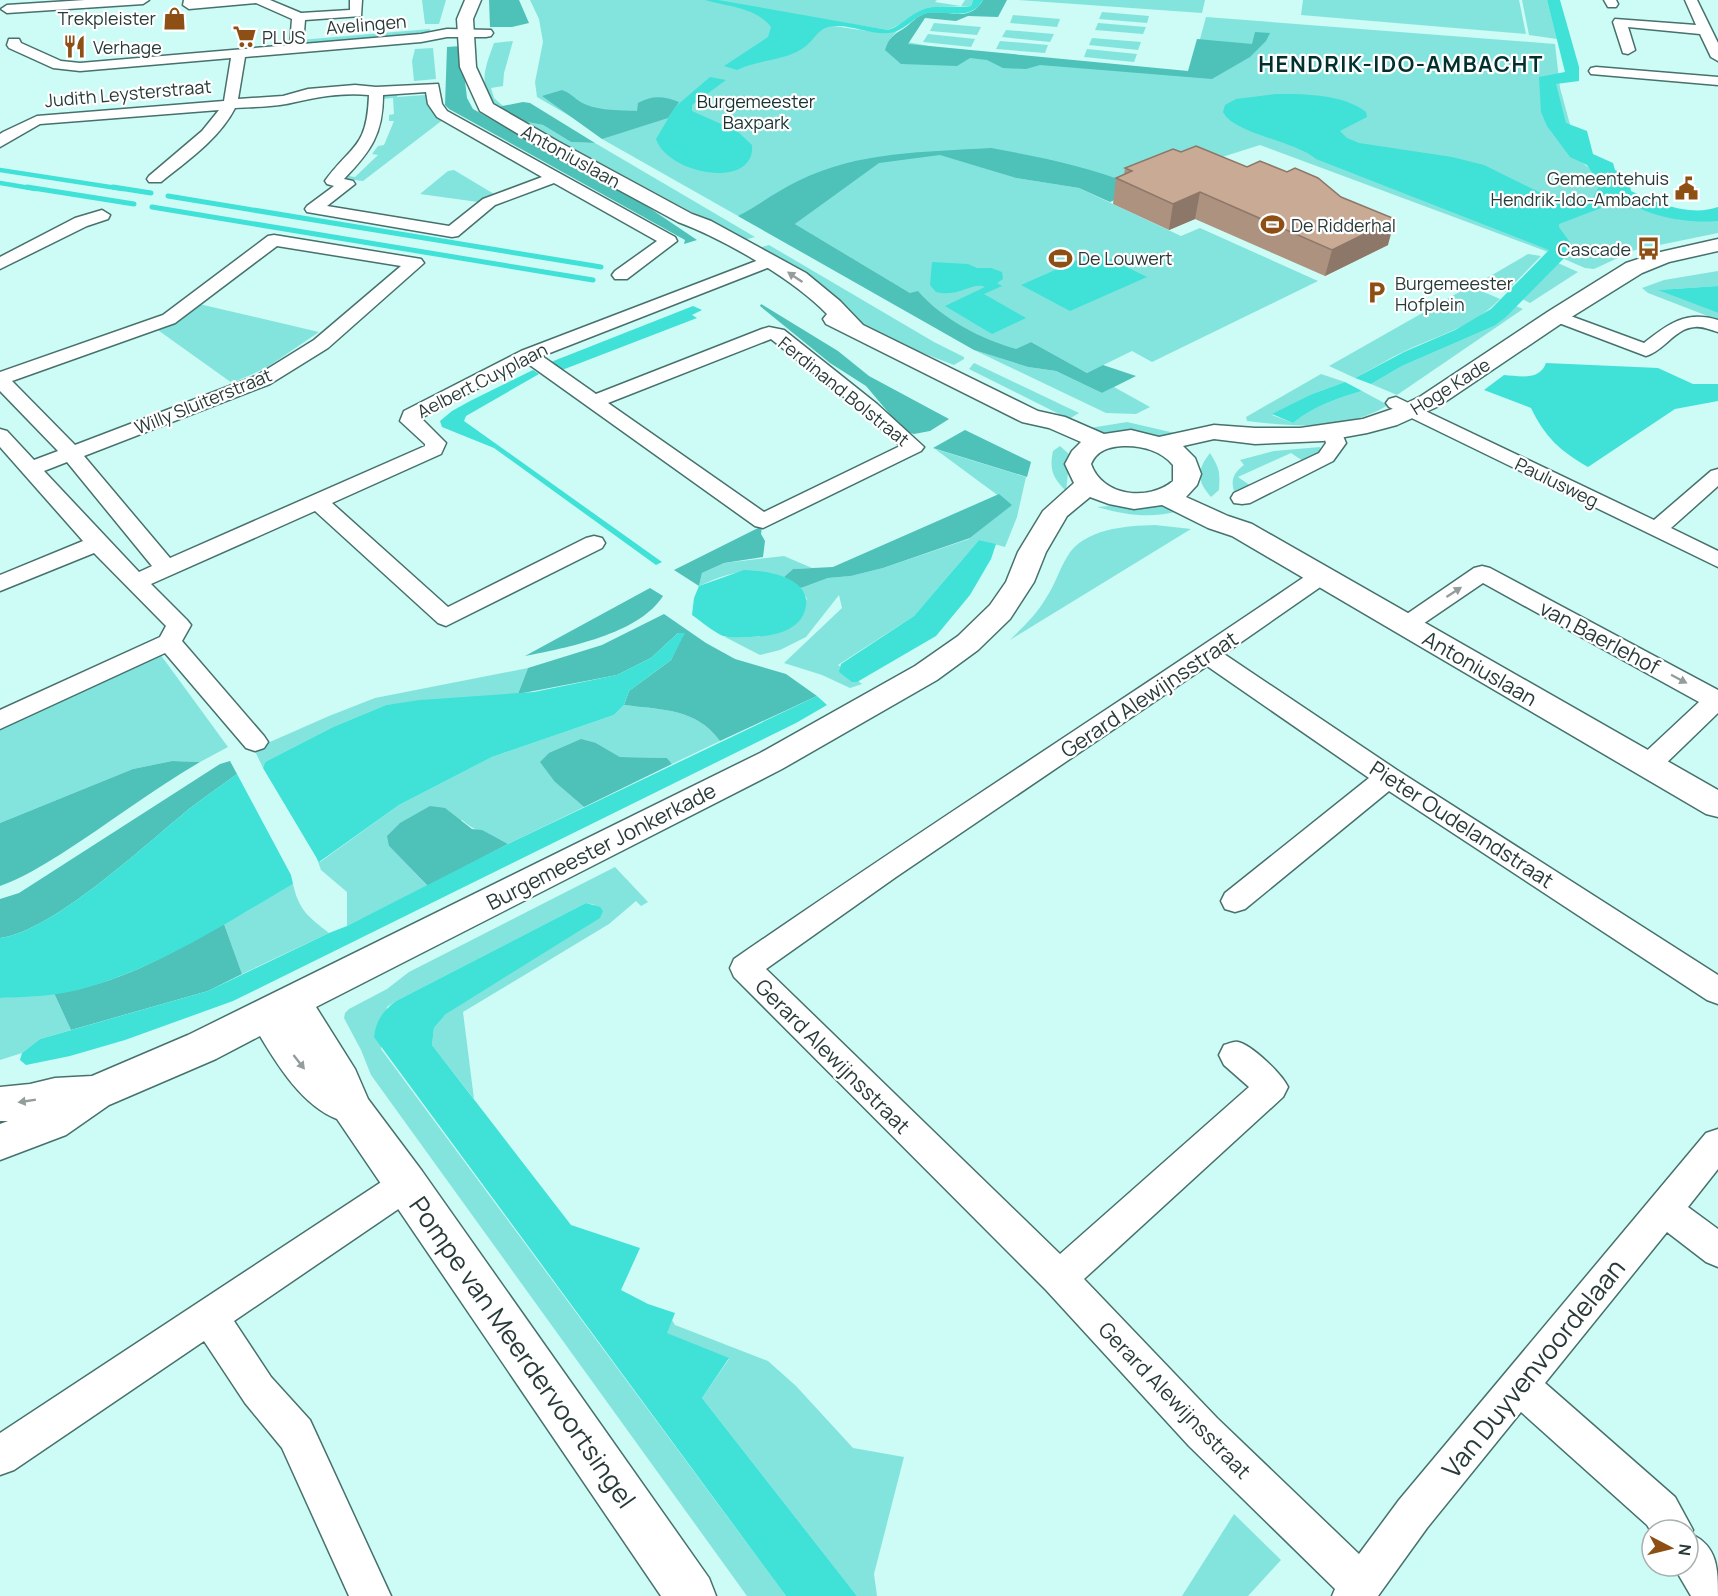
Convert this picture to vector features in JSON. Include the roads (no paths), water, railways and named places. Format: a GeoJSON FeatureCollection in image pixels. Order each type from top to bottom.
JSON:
{"type":"FeatureCollection","features":[{"type":"Feature","properties":{"kind":"main road","name":"Antoniuslaan"},"geometry":{"type":"LineString","coordinates":[[473,0],[465,19],[468,67],[486,107],[498,116],[685,218],[705,225],[798,278],[832,306],[855,329]]}},
{"type":"Feature","properties":{"kind":"main road"},"geometry":{"type":"LineString","coordinates":[[473,78],[488,43],[481,0]]}},
{"type":"Feature","properties":{"kind":"main road","name":"Antoniuslaan"},"geometry":{"type":"LineString","coordinates":[[685,218],[691,228],[747,269],[855,329],[1031,417],[1041,429],[1093,446]]}},
{"type":"Feature","properties":{"kind":"main road","name":"Hoge Kade"},"geometry":{"type":"LineString","coordinates":[[1160,444],[1213,432],[1252,436],[1333,433],[1372,426],[1634,268],[1663,257],[1718,245]]}},
{"type":"Feature","properties":{"kind":"main road","name":"Hoge Kade"},"geometry":{"type":"LineString","coordinates":[[1099,490],[1138,501],[1177,481],[1206,448],[1252,436]]}},
{"type":"Feature","properties":{"kind":"main road"},"geometry":{"type":"LineString","coordinates":[[1099,490],[1079,471],[1078,464],[1093,446],[1131,438],[1160,444]]}},
{"type":"Feature","properties":{"kind":"main road","name":"Antoniuslaan"},"geometry":{"type":"LineString","coordinates":[[1160,444],[1177,481],[1218,522],[1242,530],[1718,805]]}},
{"type":"Feature","properties":{"kind":"main road","name":"Burgemeester Jonkerkade"},"geometry":{"type":"LineString","coordinates":[[0,1142],[52,1122],[95,1093],[202,1047],[771,761],[926,673],[969,643],[1000,612],[1020,582],[1032,552],[1048,527],[1073,520],[1099,490]]}},
{"type":"Feature","properties":{"kind":"main road","name":"Pompe van Meerdervoortsingel"},"geometry":{"type":"LineString","coordinates":[[279,1007],[300,1065],[325,1091],[353,1110],[407,1184],[691,1596]]}},
{"type":"Feature","properties":{"kind":"main road","name":"Burgemeester Jonkerkade"},"geometry":{"type":"LineString","coordinates":[[0,1104],[56,1095],[95,1093]]}},
{"type":"Feature","properties":{"kind":"street"},"geometry":{"type":"LineString","coordinates":[[7,9],[143,0]]}},
{"type":"Feature","properties":{"kind":"street"},"geometry":{"type":"LineString","coordinates":[[190,0],[189,5],[253,0]]}},
{"type":"Feature","properties":{"kind":"street"},"geometry":{"type":"LineString","coordinates":[[259,0],[299,17],[356,13],[356,0]]}},
{"type":"Feature","properties":{"kind":"street"},"geometry":{"type":"LineString","coordinates":[[1691,0],[1718,57]]}},
{"type":"Feature","properties":{"kind":"street"},"geometry":{"type":"LineString","coordinates":[[296,48],[299,17]]}},
{"type":"Feature","properties":{"kind":"street"},"geometry":{"type":"LineString","coordinates":[[1628,50],[1620,22],[1705,30]]}},
{"type":"Feature","properties":{"kind":"street","name":"Avelingen"},"geometry":{"type":"LineString","coordinates":[[1,35],[14,42],[14,45],[58,65],[80,67],[421,38],[454,38],[465,34],[486,33]]}},
{"type":"Feature","properties":{"kind":"street"},"geometry":{"type":"LineString","coordinates":[[155,178],[193,148],[222,116],[230,103],[239,53]]}},
{"type":"Feature","properties":{"kind":"street"},"geometry":{"type":"LineString","coordinates":[[1596,71],[1718,81]]}},
{"type":"Feature","properties":{"kind":"street"},"geometry":{"type":"LineString","coordinates":[[556,177],[489,202],[452,232],[313,209],[347,184],[333,182],[364,150],[377,119],[376,92],[433,87],[435,104],[442,114],[556,177],[669,241],[621,275]]}},
{"type":"Feature","properties":{"kind":"street","name":"Judith Leysterstraat"},"geometry":{"type":"LineString","coordinates":[[0,142],[8,135],[37,120],[284,100],[308,93],[355,89],[376,92]]}},
{"type":"Feature","properties":{"kind":"street"},"geometry":{"type":"LineString","coordinates":[[0,264],[81,222],[102,215]]}},
{"type":"Feature","properties":{"kind":"street","name":"Willy Sluiterstraat"},"geometry":{"type":"LineString","coordinates":[[0,380],[169,319],[274,240],[415,263],[336,332],[303,357],[263,380],[70,452],[26,463],[0,465]]}},
{"type":"Feature","properties":{"kind":"street","name":"Aelbert Cuyplaan"},"geometry":{"type":"LineString","coordinates":[[137,581],[434,450],[436,443],[410,421],[411,415],[492,372],[528,355],[769,261]]}},
{"type":"Feature","properties":{"kind":"street"},"geometry":{"type":"LineString","coordinates":[[1557,316],[1646,350],[1688,320],[1702,319],[1718,326]]}},
{"type":"Feature","properties":{"kind":"street","name":"Ferdinand Bolstraat"},"geometry":{"type":"LineString","coordinates":[[528,355],[592,402],[763,521],[914,447],[870,408],[777,334],[769,333],[592,402]]}},
{"type":"Feature","properties":{"kind":"street"},"geometry":{"type":"LineString","coordinates":[[0,380],[70,452],[166,568]]}},
{"type":"Feature","properties":{"kind":"street","name":"Paulusweg"},"geometry":{"type":"LineString","coordinates":[[1404,407],[1718,560]]}},
{"type":"Feature","properties":{"kind":"street"},"geometry":{"type":"LineString","coordinates":[[1242,498],[1326,457],[1336,443],[1333,433]]}},
{"type":"Feature","properties":{"kind":"street"},"geometry":{"type":"LineString","coordinates":[[0,435],[97,543],[179,626],[169,642],[0,720]]}},
{"type":"Feature","properties":{"kind":"street"},"geometry":{"type":"LineString","coordinates":[[1656,530],[1718,475]]}},
{"type":"Feature","properties":{"kind":"street"},"geometry":{"type":"LineString","coordinates":[[318,502],[446,618],[594,543]]}},
{"type":"Feature","properties":{"kind":"street"},"geometry":{"type":"LineString","coordinates":[[0,584],[97,543]]}},
{"type":"Feature","properties":{"kind":"street","name":"van Baerlehof"},"geometry":{"type":"LineString","coordinates":[[1406,625],[1482,573],[1716,700],[1648,765]]}},
{"type":"Feature","properties":{"kind":"street","name":"Gerard Alewijnsstraat"},"geometry":{"type":"LineString","coordinates":[[1321,576],[1208,655],[886,868],[745,968],[1059,1278],[1203,1432],[1357,1590]]}},
{"type":"Feature","properties":{"kind":"street"},"geometry":{"type":"LineString","coordinates":[[169,642],[255,742]]}},
{"type":"Feature","properties":{"kind":"street","name":"Pieter Oudelandstraat"},"geometry":{"type":"LineString","coordinates":[[1208,655],[1388,777],[1718,991]]}},
{"type":"Feature","properties":{"kind":"street"},"geometry":{"type":"LineString","coordinates":[[1235,901],[1388,777]]}},
{"type":"Feature","properties":{"kind":"street"},"geometry":{"type":"LineString","coordinates":[[1059,1278],[1272,1087],[1234,1055]]}},
{"type":"Feature","properties":{"kind":"street","name":"Van Duyvenvoordelaan"},"geometry":{"type":"LineString","coordinates":[[1357,1590],[1409,1519],[1718,1144]]}},
{"type":"Feature","properties":{"kind":"street"},"geometry":{"type":"LineString","coordinates":[[0,1456],[407,1184]]}},
{"type":"Feature","properties":{"kind":"street"},"geometry":{"type":"LineString","coordinates":[[1663,1209],[1718,1250]]}},
{"type":"Feature","properties":{"kind":"street"},"geometry":{"type":"LineString","coordinates":[[210,1317],[258,1390],[296,1434],[370,1596]]}},
{"type":"Feature","properties":{"kind":"street"},"geometry":{"type":"LineString","coordinates":[[1520,1386],[1661,1511],[1665,1518]]}},
{"type":"Feature","properties":{"kind":"street"},"geometry":{"type":"LineString","coordinates":[[1700,1572],[1715,1596]]}},
{"type":"Feature","properties":{"kind":"waterway"},"geometry":{"type":"LineString","coordinates":[[0,170],[123,189]]}},
{"type":"Feature","properties":{"kind":"waterway"},"geometry":{"type":"LineString","coordinates":[[0,183],[36,189]]}},
{"type":"Feature","properties":{"kind":"waterway"},"geometry":{"type":"LineString","coordinates":[[27,187],[134,204]]}},
{"type":"Feature","properties":{"kind":"waterway"},"geometry":{"type":"LineString","coordinates":[[113,187],[151,193]]}},
{"type":"Feature","properties":{"kind":"waterway"},"geometry":{"type":"LineString","coordinates":[[168,196],[601,267]]}},
{"type":"Feature","properties":{"kind":"waterway"},"geometry":{"type":"LineString","coordinates":[[152,207],[593,280]]}},
{"type":"Feature","properties":{"kind":"place","name":"Trekpleister"},"geometry":{"type":"Point","coordinates":[174,18]}},
{"type":"Feature","properties":{"kind":"place","name":"PLUS"},"geometry":{"type":"Point","coordinates":[244,37]}},
{"type":"Feature","properties":{"kind":"place","name":"Verhage"},"geometry":{"type":"Point","coordinates":[75,47]}},
{"type":"Feature","properties":{"kind":"place","name":"Gemeentehuis Hendrik-Ido-Ambacht"},"geometry":{"type":"Point","coordinates":[1687,188]}},
{"type":"Feature","properties":{"kind":"place","name":"De Ridderhal"},"geometry":{"type":"Point","coordinates":[1273,225]}},
{"type":"Feature","properties":{"kind":"place","name":"Cascade"},"geometry":{"type":"Point","coordinates":[1649,249]}},
{"type":"Feature","properties":{"kind":"place","name":"De Louwert"},"geometry":{"type":"Point","coordinates":[1060,258]}},
{"type":"Feature","properties":{"kind":"place","name":"Burgemeester Hofplein"},"geometry":{"type":"Point","coordinates":[1377,293]}},
{"type":"Feature","properties":{"kind":"district","name":"HENDRIK-IDO-AMBACHT"},"geometry":{"type":"Point","coordinates":[1401,64]}},
{"type":"Feature","properties":{"kind":"park label","name":"Burgemeester Baxpark"},"geometry":{"type":"Point","coordinates":[756,111]}}]}
